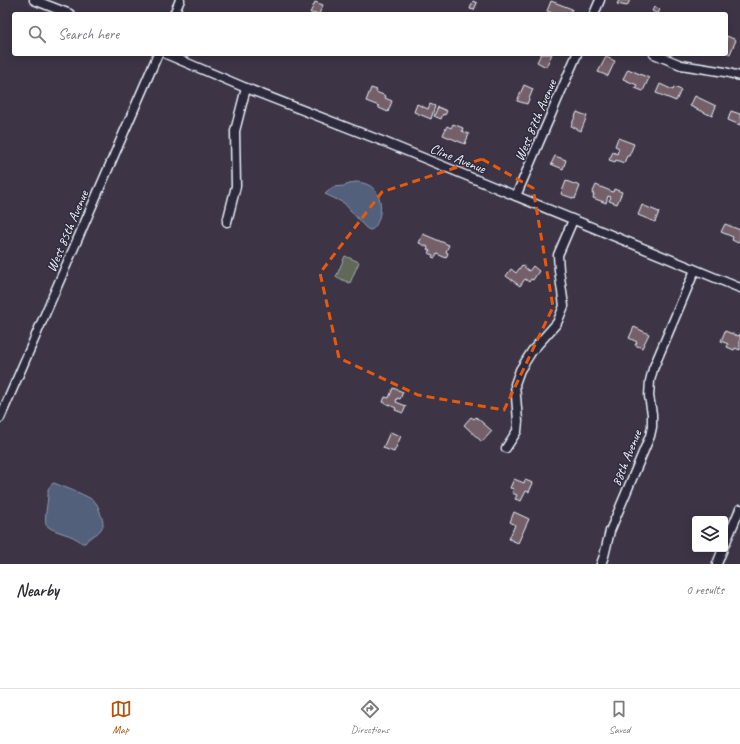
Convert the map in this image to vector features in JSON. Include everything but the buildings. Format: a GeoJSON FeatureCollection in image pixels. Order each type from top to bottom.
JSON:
{"type":"FeatureCollection","features":[{"type":"Feature","properties":{"kind":"street"},"geometry":{"type":"LineString","coordinates":[[34,0],[65,12]]}},
{"type":"Feature","properties":{"kind":"street"},"geometry":{"type":"LineString","coordinates":[[175,12],[180,0]]}},
{"type":"Feature","properties":{"kind":"street"},"geometry":{"type":"LineString","coordinates":[[595,12],[600,0]]}},
{"type":"Feature","properties":{"kind":"street","name":"West 85th Avenue"},"geometry":{"type":"LineString","coordinates":[[0,418],[157,56]]}},
{"type":"Feature","properties":{"kind":"street","name":"Cline Avenue"},"geometry":{"type":"LineString","coordinates":[[171,56],[246,88],[382,141],[740,288]]}},
{"type":"Feature","properties":{"kind":"street","name":"West 87th Avenue"},"geometry":{"type":"LineString","coordinates":[[516,196],[576,56]]}},
{"type":"Feature","properties":{"kind":"street"},"geometry":{"type":"LineString","coordinates":[[659,56],[681,65],[740,76]]}},
{"type":"Feature","properties":{"kind":"street"},"geometry":{"type":"LineString","coordinates":[[227,222],[236,186],[234,131],[246,88]]}},
{"type":"Feature","properties":{"kind":"street"},"geometry":{"type":"LineString","coordinates":[[506,448],[517,431],[518,421],[515,384],[520,370],[532,351],[557,323],[564,306],[558,255],[572,220]]}},
{"type":"Feature","properties":{"kind":"street","name":"88th Avenue"},"geometry":{"type":"LineString","coordinates":[[601,564],[610,531],[650,436],[652,414],[649,396],[650,381],[653,369],[695,270]]}},
{"type":"Feature","properties":{"kind":"street"},"geometry":{"type":"LineString","coordinates":[[728,537],[740,509]]}},
{"type":"Feature","properties":{"kind":"street"},"geometry":{"type":"LineString","coordinates":[[717,564],[722,552]]}},
{"type":"Feature","properties":{"kind":"highlighted area"},"geometry":{"type":"Polygon","coordinates":[[[482,159],[533,188],[553,307],[504,410],[418,395],[339,358],[320,273],[382,192],[482,159]]]}},
{"type":"Feature","properties":{"kind":"green space"},"geometry":{"type":"Polygon","coordinates":[[[345,256],[359,262],[350,283],[336,277],[345,256]]]}},
{"type":"Feature","properties":{"kind":"water"},"geometry":{"type":"Polygon","coordinates":[[[355,182],[367,184],[375,190],[379,198],[380,215],[374,228],[370,230],[365,227],[344,203],[325,194],[333,187],[344,186],[355,182]]]}},
{"type":"Feature","properties":{"kind":"water"},"geometry":{"type":"Polygon","coordinates":[[[54,483],[88,497],[96,503],[99,508],[103,527],[85,543],[82,543],[74,537],[54,530],[46,525],[48,489],[54,483]]]}}]}
